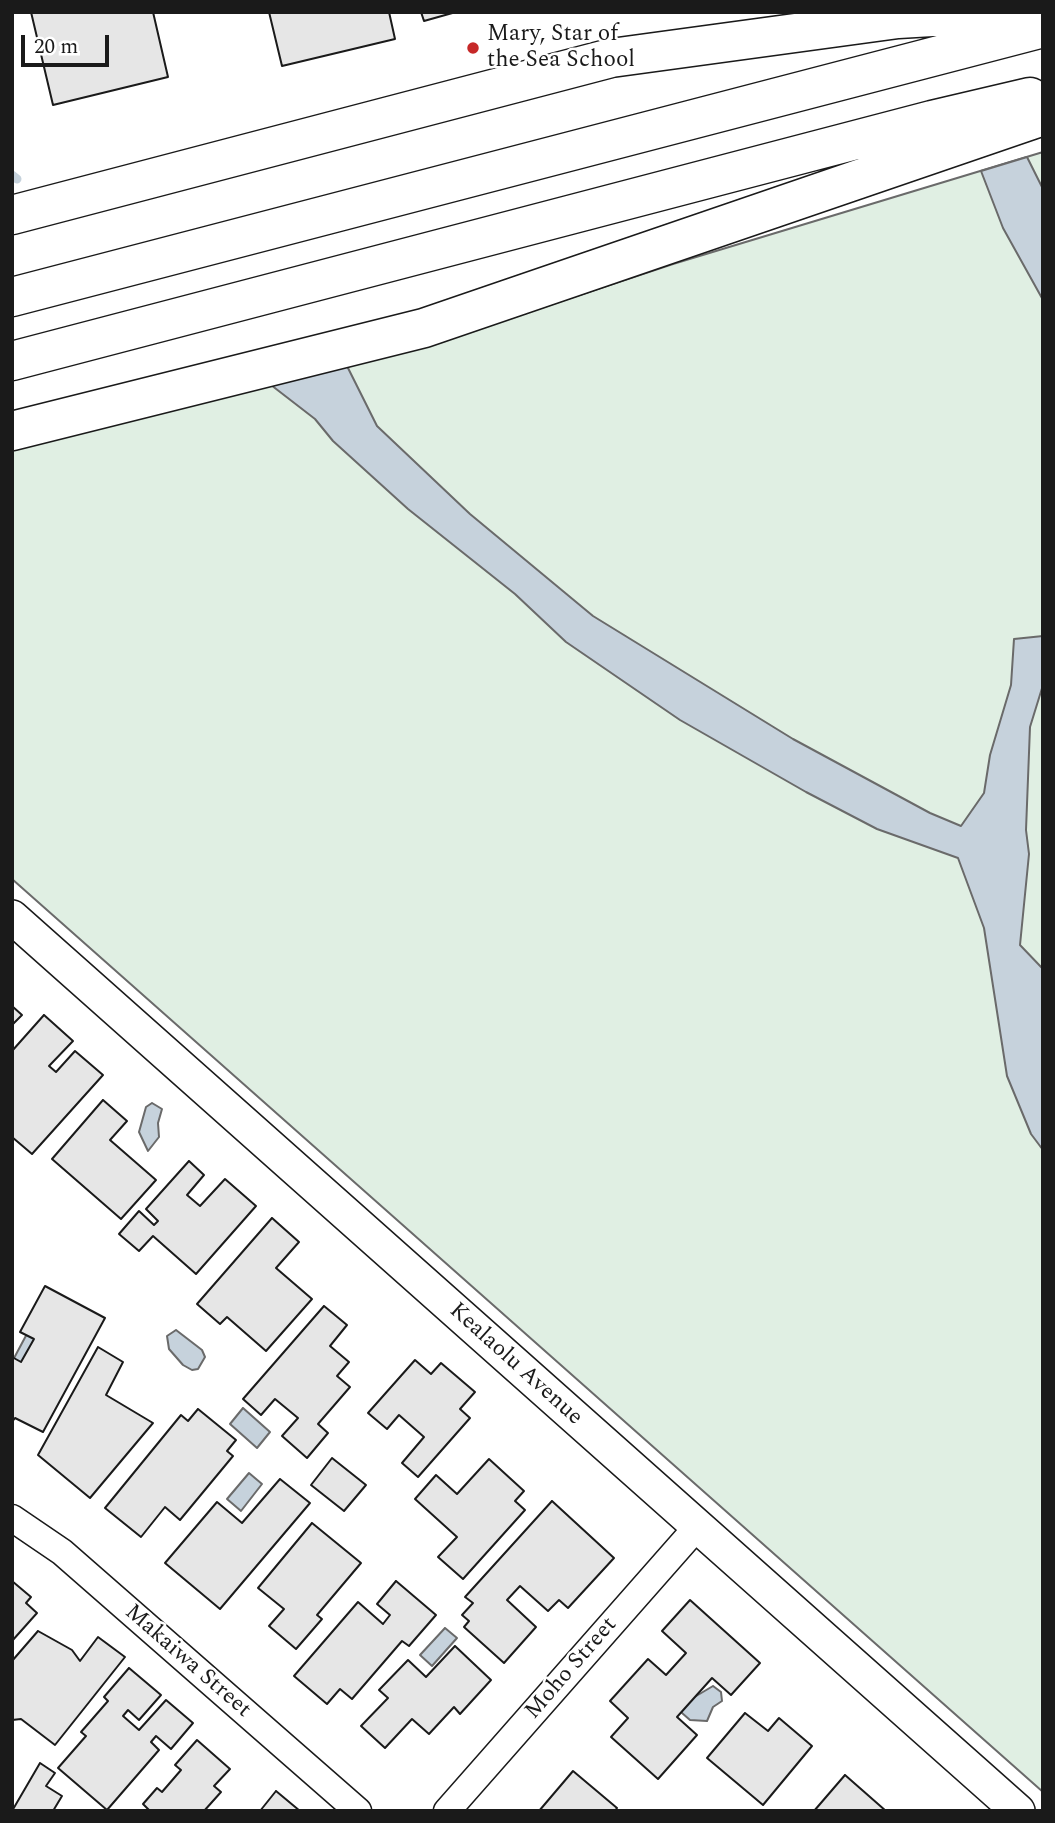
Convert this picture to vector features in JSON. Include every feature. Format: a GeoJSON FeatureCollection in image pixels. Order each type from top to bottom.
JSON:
{"type":"FeatureCollection","features":[{"type":"Feature","properties":{"kind":"highway"},"geometry":{"type":"LineString","coordinates":[[12,215],[611,58],[898,19],[1018,12]]}},
{"type":"Feature","properties":{"kind":"highway"},"geometry":{"type":"LineString","coordinates":[[12,298],[1043,28]]}},
{"type":"Feature","properties":{"kind":"highway"},"geometry":{"type":"LineString","coordinates":[[12,361],[905,127],[1043,94]]}},
{"type":"Feature","properties":{"kind":"highway"},"geometry":{"type":"LineString","coordinates":[[12,431],[424,328],[1043,116]]}},
{"type":"Feature","properties":{"kind":"street","name":"Kealaolu Avenue"},"geometry":{"type":"LineString","coordinates":[[12,917],[1018,1811]]}},
{"type":"Feature","properties":{"kind":"street","name":"Makaiwa Street"},"geometry":{"type":"LineString","coordinates":[[12,1518],[62,1552],[358,1811]]}},
{"type":"Feature","properties":{"kind":"street","name":"Moho Street"},"geometry":{"type":"LineString","coordinates":[[447,1811],[697,1527]]}},
{"type":"Feature","properties":{"kind":"green space"},"geometry":{"type":"Polygon","coordinates":[[[1043,152],[1043,1792],[12,879],[12,449],[447,339],[673,264],[1043,152]]]}},
{"type":"Feature","properties":{"kind":"shaded area"},"geometry":{"type":"Polygon","coordinates":[[[1027,157],[1043,189],[1043,300],[1003,228],[981,171],[1027,157]]]}},
{"type":"Feature","properties":{"kind":"shaded area"},"geometry":{"type":"Polygon","coordinates":[[[347,366],[377,426],[470,514],[593,616],[793,739],[930,813],[961,826],[984,793],[990,755],[1011,685],[1014,639],[1043,636],[1043,685],[1030,727],[1026,830],[1029,854],[1020,945],[1043,969],[1043,1150],[1031,1134],[1007,1076],[984,928],[958,858],[877,829],[806,792],[680,720],[566,642],[515,594],[408,509],[333,441],[315,419],[271,385],[347,366]]]}},
{"type":"Feature","properties":{"kind":"shaded area"},"geometry":{"type":"Polygon","coordinates":[[[152,1103],[162,1109],[158,1123],[159,1137],[148,1151],[139,1132],[146,1107],[152,1103]]]}},
{"type":"Feature","properties":{"kind":"shaded area"},"geometry":{"type":"Polygon","coordinates":[[[29,1330],[40,1337],[23,1366],[13,1360],[29,1330]]]}},
{"type":"Feature","properties":{"kind":"shaded area"},"geometry":{"type":"Polygon","coordinates":[[[176,1330],[202,1350],[205,1357],[198,1369],[192,1370],[183,1365],[169,1349],[167,1336],[176,1330]]]}},
{"type":"Feature","properties":{"kind":"shaded area"},"geometry":{"type":"Polygon","coordinates":[[[243,1408],[270,1432],[257,1448],[230,1424],[243,1408]]]}},
{"type":"Feature","properties":{"kind":"shaded area"},"geometry":{"type":"Polygon","coordinates":[[[249,1473],[262,1484],[241,1511],[227,1499],[249,1473]]]}},
{"type":"Feature","properties":{"kind":"shaded area"},"geometry":{"type":"Polygon","coordinates":[[[445,1628],[457,1638],[432,1666],[420,1655],[445,1628]]]}},
{"type":"Feature","properties":{"kind":"shaded area"},"geometry":{"type":"Polygon","coordinates":[[[713,1686],[721,1692],[722,1701],[713,1707],[707,1721],[690,1720],[682,1713],[681,1705],[713,1686]]]}},
{"type":"Feature","properties":{"kind":"building"},"geometry":{"type":"Polygon","coordinates":[[[31,12],[153,12],[168,77],[53,105],[31,12]]]}},
{"type":"Feature","properties":{"kind":"building"},"geometry":{"type":"Polygon","coordinates":[[[269,12],[389,12],[395,39],[282,66],[269,12]]]}},
{"type":"Feature","properties":{"kind":"building"},"geometry":{"type":"Polygon","coordinates":[[[421,12],[456,12],[424,21],[421,12]]]}},
{"type":"Feature","properties":{"kind":"building"},"geometry":{"type":"Polygon","coordinates":[[[12,1006],[22,1015],[12,1025],[12,1006]]]}},
{"type":"Feature","properties":{"kind":"building"},"geometry":{"type":"Polygon","coordinates":[[[44,1015],[73,1041],[49,1066],[56,1072],[75,1051],[103,1075],[32,1154],[12,1137],[12,1051],[44,1015]]]}},
{"type":"Feature","properties":{"kind":"building"},"geometry":{"type":"Polygon","coordinates":[[[103,1100],[127,1121],[110,1140],[156,1180],[121,1219],[52,1159],[103,1100]]]}},
{"type":"Feature","properties":{"kind":"building"},"geometry":{"type":"Polygon","coordinates":[[[189,1161],[204,1175],[187,1195],[200,1206],[225,1179],[256,1206],[196,1274],[153,1236],[139,1251],[119,1234],[139,1211],[154,1225],[158,1221],[146,1209],[189,1161]]]}},
{"type":"Feature","properties":{"kind":"building"},"geometry":{"type":"Polygon","coordinates":[[[272,1218],[299,1242],[276,1268],[312,1299],[266,1351],[227,1317],[220,1324],[197,1304],[272,1218]]]}},
{"type":"Feature","properties":{"kind":"building"},"geometry":{"type":"Polygon","coordinates":[[[45,1286],[105,1318],[43,1432],[15,1418],[12,1422],[12,1357],[21,1362],[34,1339],[20,1332],[45,1286]]]}},
{"type":"Feature","properties":{"kind":"building"},"geometry":{"type":"Polygon","coordinates":[[[324,1306],[347,1325],[330,1346],[349,1362],[337,1376],[350,1387],[318,1424],[328,1433],[307,1458],[282,1436],[298,1418],[275,1399],[261,1415],[243,1399],[324,1306]]]}},
{"type":"Feature","properties":{"kind":"building"},"geometry":{"type":"Polygon","coordinates":[[[98,1347],[123,1362],[106,1395],[153,1423],[90,1498],[38,1455],[98,1347]]]}},
{"type":"Feature","properties":{"kind":"building"},"geometry":{"type":"Polygon","coordinates":[[[415,1360],[431,1374],[441,1363],[475,1392],[460,1409],[470,1418],[418,1477],[402,1463],[424,1437],[399,1415],[387,1429],[368,1413],[415,1360]]]}},
{"type":"Feature","properties":{"kind":"building"},"geometry":{"type":"Polygon","coordinates":[[[198,1409],[236,1440],[227,1451],[233,1456],[180,1520],[165,1507],[141,1537],[105,1508],[181,1415],[188,1421],[198,1409]]]}},
{"type":"Feature","properties":{"kind":"building"},"geometry":{"type":"Polygon","coordinates":[[[332,1458],[366,1485],[344,1511],[311,1485],[332,1458]]]}},
{"type":"Feature","properties":{"kind":"building"},"geometry":{"type":"Polygon","coordinates":[[[489,1459],[524,1491],[515,1501],[525,1510],[463,1579],[438,1557],[457,1537],[415,1499],[436,1475],[457,1494],[489,1459]]]}},
{"type":"Feature","properties":{"kind":"building"},"geometry":{"type":"Polygon","coordinates":[[[280,1479],[310,1503],[220,1609],[165,1563],[217,1502],[242,1523],[280,1479]]]}},
{"type":"Feature","properties":{"kind":"building"},"geometry":{"type":"Polygon","coordinates":[[[552,1501],[614,1558],[568,1608],[559,1600],[548,1611],[520,1586],[507,1600],[536,1627],[504,1663],[464,1627],[469,1621],[462,1615],[473,1603],[465,1597],[552,1501]]]}},
{"type":"Feature","properties":{"kind":"building"},"geometry":{"type":"Polygon","coordinates":[[[312,1523],[361,1563],[317,1615],[322,1619],[296,1649],[269,1626],[284,1609],[258,1588],[312,1523]]]}},
{"type":"Feature","properties":{"kind":"building"},"geometry":{"type":"Polygon","coordinates":[[[12,1581],[31,1597],[26,1603],[37,1613],[12,1641],[12,1581]]]}},
{"type":"Feature","properties":{"kind":"building"},"geometry":{"type":"Polygon","coordinates":[[[396,1581],[436,1615],[409,1646],[402,1641],[352,1699],[340,1689],[327,1704],[294,1676],[358,1602],[383,1624],[390,1615],[377,1604],[396,1581]]]}},
{"type":"Feature","properties":{"kind":"building"},"geometry":{"type":"Polygon","coordinates":[[[690,1600],[760,1663],[731,1695],[712,1678],[677,1717],[697,1735],[658,1779],[611,1737],[628,1718],[610,1701],[648,1659],[666,1675],[686,1653],[662,1631],[690,1600]]]}},
{"type":"Feature","properties":{"kind":"building"},"geometry":{"type":"Polygon","coordinates":[[[38,1631],[72,1650],[80,1661],[98,1637],[125,1657],[55,1745],[21,1719],[12,1720],[12,1661],[38,1631]]]}},
{"type":"Feature","properties":{"kind":"building"},"geometry":{"type":"Polygon","coordinates":[[[455,1646],[491,1680],[460,1714],[454,1707],[429,1734],[412,1719],[385,1748],[361,1726],[388,1698],[379,1690],[408,1660],[426,1677],[455,1646]]]}},
{"type":"Feature","properties":{"kind":"building"},"geometry":{"type":"Polygon","coordinates":[[[129,1668],[161,1695],[139,1720],[128,1710],[123,1716],[139,1730],[166,1700],[193,1723],[171,1749],[156,1736],[151,1742],[159,1750],[107,1810],[58,1768],[86,1736],[81,1732],[108,1701],[104,1697],[129,1668]]]}},
{"type":"Feature","properties":{"kind":"building"},"geometry":{"type":"Polygon","coordinates":[[[745,1713],[768,1731],[779,1718],[812,1746],[763,1805],[707,1758],[745,1713]]]}},
{"type":"Feature","properties":{"kind":"building"},"geometry":{"type":"Polygon","coordinates":[[[197,1740],[230,1769],[214,1786],[221,1792],[204,1811],[150,1811],[143,1804],[157,1788],[162,1792],[181,1770],[175,1765],[197,1740]]]}},
{"type":"Feature","properties":{"kind":"building"},"geometry":{"type":"Polygon","coordinates":[[[40,1763],[55,1773],[46,1786],[62,1796],[53,1811],[12,1811],[40,1763]]]}},
{"type":"Feature","properties":{"kind":"building"},"geometry":{"type":"Polygon","coordinates":[[[573,1771],[617,1808],[615,1811],[539,1811],[573,1771]]]}},
{"type":"Feature","properties":{"kind":"building"},"geometry":{"type":"Polygon","coordinates":[[[845,1775],[886,1811],[814,1811],[845,1775]]]}},
{"type":"Feature","properties":{"kind":"building"},"geometry":{"type":"Polygon","coordinates":[[[276,1791],[300,1811],[260,1811],[276,1791]]]}},
{"type":"Feature","properties":{"kind":"waterway"},"geometry":{"type":"LineString","coordinates":[[12,175],[17,179]]}},
{"type":"Feature","properties":{"kind":"place","name":"Mary, Star of the Sea School"},"geometry":{"type":"Point","coordinates":[473,48]}}]}
